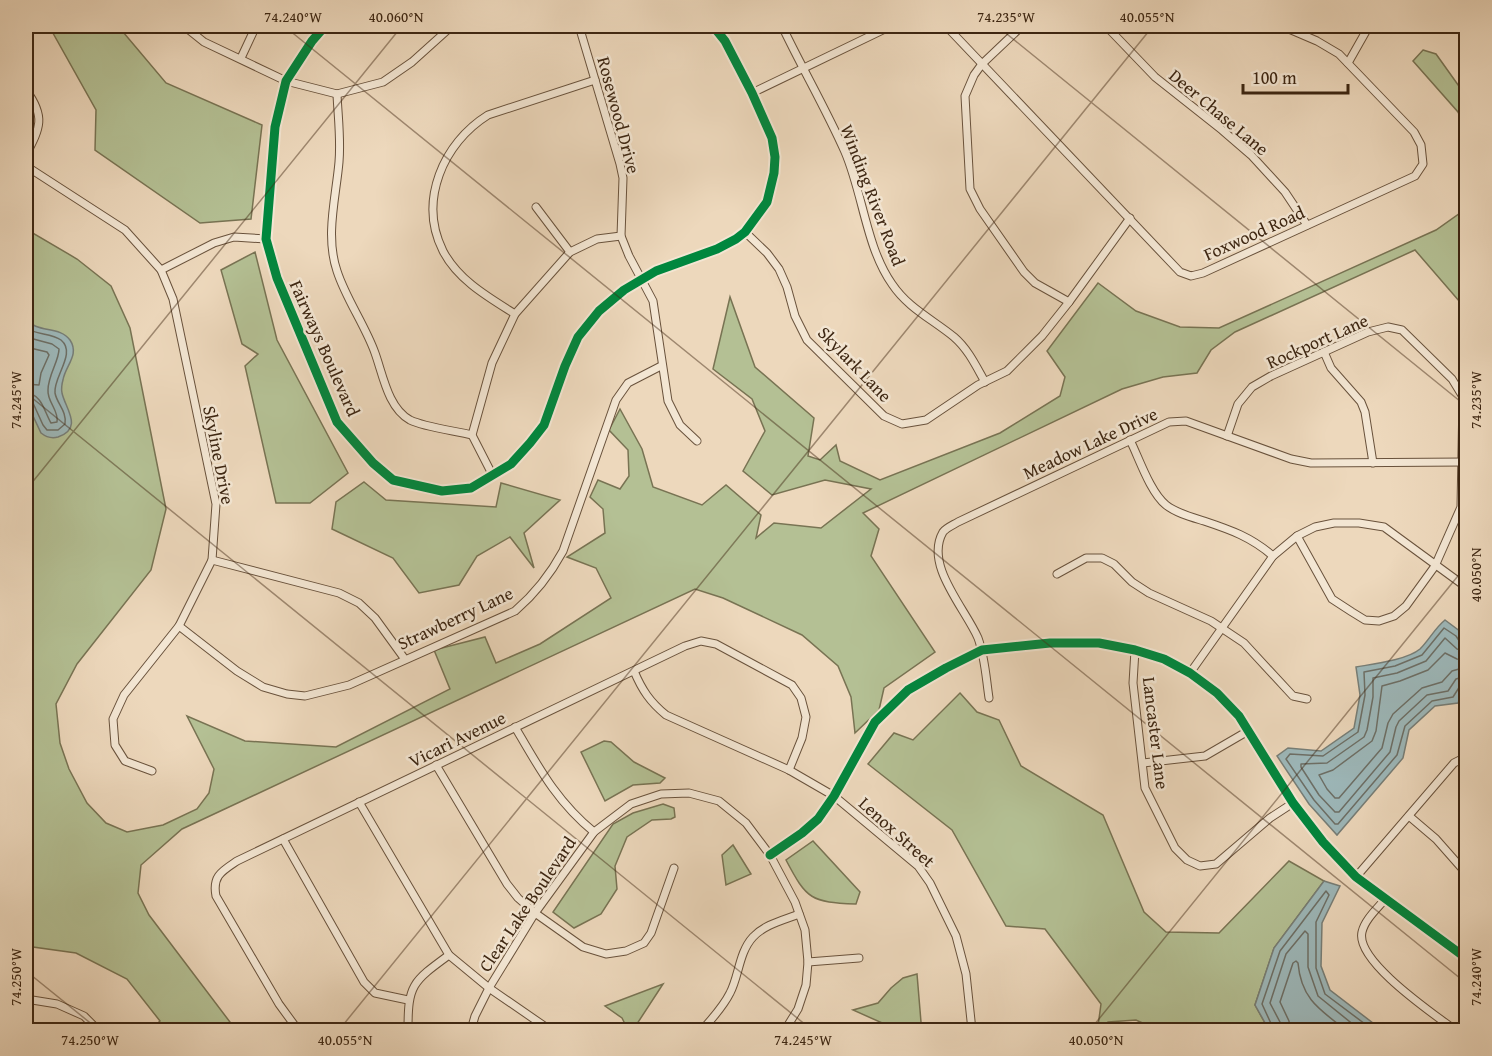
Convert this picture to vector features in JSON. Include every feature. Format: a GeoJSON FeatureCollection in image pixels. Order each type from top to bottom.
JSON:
{"type":"FeatureCollection","features":[{"type":"Feature","properties":{"kind":"street"},"geometry":{"type":"LineString","coordinates":[[184,26],[204,42],[286,81],[337,94],[383,82],[412,62],[452,26]]}},
{"type":"Feature","properties":{"kind":"street"},"geometry":{"type":"LineString","coordinates":[[241,58],[256,26]]}},
{"type":"Feature","properties":{"kind":"street","name":"Fairways Boulevard"},"geometry":{"type":"LineString","coordinates":[[325,26],[312,41],[286,81],[274,127],[266,239],[277,278],[337,422],[373,463],[393,480],[442,491],[471,488],[511,464],[544,425],[578,337],[599,311],[624,290],[642,279],[673,264],[717,249],[745,232],[767,202],[774,173],[775,158],[772,138],[725,41],[713,26]]}},
{"type":"Feature","properties":{"kind":"street","name":"Rosewood Drive"},"geometry":{"type":"LineString","coordinates":[[579,26],[613,136],[623,178],[621,236],[653,301],[668,401],[680,425],[697,441]]}},
{"type":"Feature","properties":{"kind":"street","name":"Winding River Road"},"geometry":{"type":"LineString","coordinates":[[782,26],[845,152],[879,261],[892,284],[907,303],[955,338],[969,353],[985,382]]}},
{"type":"Feature","properties":{"kind":"street"},"geometry":{"type":"LineString","coordinates":[[752,93],[803,70],[882,27],[891,26]]}},
{"type":"Feature","properties":{"kind":"street","name":"Foxwood Road"},"geometry":{"type":"LineString","coordinates":[[946,26],[1180,272],[1191,276],[1203,273],[1415,176],[1423,164],[1421,145],[1414,132],[1340,54],[1282,26]]}},
{"type":"Feature","properties":{"kind":"street"},"geometry":{"type":"LineString","coordinates":[[1022,26],[982,64],[974,75],[965,96],[970,189],[980,209],[1024,272],[1035,283],[1069,303]]}},
{"type":"Feature","properties":{"kind":"street","name":"Deer Chase Lane"},"geometry":{"type":"LineString","coordinates":[[1106,26],[1155,78],[1251,155],[1285,192],[1307,225]]}},
{"type":"Feature","properties":{"kind":"street"},"geometry":{"type":"LineString","coordinates":[[1348,63],[1369,26]]}},
{"type":"Feature","properties":{"kind":"street"},"geometry":{"type":"LineString","coordinates":[[515,314],[471,285],[444,251],[435,226],[433,203],[440,170],[454,147],[472,125],[488,115],[595,80]]}},
{"type":"Feature","properties":{"kind":"street"},"geometry":{"type":"LineString","coordinates":[[26,90],[34,102],[40,119],[39,131],[26,155]]}},
{"type":"Feature","properties":{"kind":"street"},"geometry":{"type":"LineString","coordinates":[[337,94],[340,135],[339,163],[332,209],[332,244],[336,270],[372,344],[392,401],[399,412],[411,421],[472,435]]}},
{"type":"Feature","properties":{"kind":"street","name":"Skyline Drive"},"geometry":{"type":"LineString","coordinates":[[26,166],[125,230],[161,270],[173,299],[216,504],[212,560],[179,626],[124,695],[113,718],[115,745],[125,761],[152,771]]}},
{"type":"Feature","properties":{"kind":"street"},"geometry":{"type":"LineString","coordinates":[[536,207],[570,252]]}},
{"type":"Feature","properties":{"kind":"street","name":"Skylark Lane"},"geometry":{"type":"LineString","coordinates":[[745,232],[779,269],[795,316],[807,340],[884,416],[902,424],[926,420],[985,382],[1007,371],[1042,336],[1069,303],[1130,218]]}},
{"type":"Feature","properties":{"kind":"street"},"geometry":{"type":"LineString","coordinates":[[493,476],[472,435],[492,363],[515,314],[570,252],[597,239],[621,236]]}},
{"type":"Feature","properties":{"kind":"street"},"geometry":{"type":"LineString","coordinates":[[161,270],[214,243],[234,237],[266,239]]}},
{"type":"Feature","properties":{"kind":"street","name":"Rockport Lane"},"geometry":{"type":"LineString","coordinates":[[1227,436],[1239,404],[1252,387],[1368,332],[1388,327],[1402,330],[1452,379],[1463,398],[1465,462],[1461,507],[1435,566],[1406,606],[1394,616],[1379,621],[1365,620],[1332,599],[1297,536]]}},
{"type":"Feature","properties":{"kind":"street"},"geometry":{"type":"LineString","coordinates":[[1324,352],[1332,368],[1360,402],[1365,412],[1373,464]]}},
{"type":"Feature","properties":{"kind":"street","name":"Strawberry Lane"},"geometry":{"type":"LineString","coordinates":[[179,626],[263,687],[287,694],[305,696],[339,688],[514,610],[533,596],[552,572],[563,551],[616,400],[628,383],[661,366]]}},
{"type":"Feature","properties":{"kind":"street","name":"Meadow Lake Drive"},"geometry":{"type":"LineString","coordinates":[[989,698],[982,650],[940,568],[937,547],[944,530],[958,522],[1169,422],[1186,421],[1291,459],[1311,463],[1465,462]]}},
{"type":"Feature","properties":{"kind":"street"},"geometry":{"type":"LineString","coordinates":[[1130,440],[1155,492],[1166,504],[1182,514],[1234,531],[1257,542],[1273,556]]}},
{"type":"Feature","properties":{"kind":"street"},"geometry":{"type":"LineString","coordinates":[[1190,673],[1273,556],[1297,536],[1314,527],[1334,523],[1384,527],[1467,587]]}},
{"type":"Feature","properties":{"kind":"street"},"geometry":{"type":"LineString","coordinates":[[1057,574],[1086,558],[1102,558],[1114,564],[1132,582],[1149,593],[1221,628],[1244,644],[1293,696],[1307,699]]}},
{"type":"Feature","properties":{"kind":"street"},"geometry":{"type":"LineString","coordinates":[[212,560],[339,593],[358,603],[375,618],[404,658]]}},
{"type":"Feature","properties":{"kind":"street","name":"Vicari Avenue"},"geometry":{"type":"LineString","coordinates":[[298,1030],[279,1004],[216,896],[214,886],[220,872],[237,861],[634,670],[701,641],[716,644],[792,685],[801,698],[806,717],[802,738],[789,770]]}},
{"type":"Feature","properties":{"kind":"street"},"geometry":{"type":"LineString","coordinates":[[770,855],[819,819],[874,722],[908,690],[982,650],[1050,643],[1099,643],[1135,650],[1164,659],[1190,673],[1217,693],[1239,716],[1293,803],[1318,837],[1356,877],[1467,958]]}},
{"type":"Feature","properties":{"kind":"street","name":"Lancaster Lane"},"geometry":{"type":"LineString","coordinates":[[1135,650],[1133,682],[1145,788],[1175,848],[1187,860],[1200,866],[1216,864],[1270,818],[1293,803]]}},
{"type":"Feature","properties":{"kind":"street","name":"Lenox Street"},"geometry":{"type":"LineString","coordinates":[[634,670],[642,690],[652,704],[666,715],[789,770],[834,796],[918,866],[930,882],[956,936],[966,974],[972,1030]]}},
{"type":"Feature","properties":{"kind":"street"},"geometry":{"type":"LineString","coordinates":[[515,727],[546,781],[560,800],[574,816],[594,832]]}},
{"type":"Feature","properties":{"kind":"street"},"geometry":{"type":"LineString","coordinates":[[1143,763],[1205,756],[1248,731]]}},
{"type":"Feature","properties":{"kind":"street"},"geometry":{"type":"LineString","coordinates":[[1356,877],[1454,763],[1467,759]]}},
{"type":"Feature","properties":{"kind":"street"},"geometry":{"type":"LineString","coordinates":[[436,765],[507,884],[518,898],[583,948],[606,954],[626,951],[645,943],[651,933],[674,868]]}},
{"type":"Feature","properties":{"kind":"street","name":"Clear Lake Boulevard"},"geometry":{"type":"LineString","coordinates":[[471,1030],[474,1016],[489,988],[535,913],[594,832],[631,804],[661,794],[688,793],[720,801],[746,823],[770,855],[795,902],[805,930],[808,962],[806,985],[790,1029]]}},
{"type":"Feature","properties":{"kind":"street"},"geometry":{"type":"LineString","coordinates":[[359,802],[448,955],[489,988],[550,1030]]}},
{"type":"Feature","properties":{"kind":"street"},"geometry":{"type":"LineString","coordinates":[[1409,816],[1436,839],[1467,873]]}},
{"type":"Feature","properties":{"kind":"street"},"geometry":{"type":"LineString","coordinates":[[283,839],[364,982],[375,993],[408,1000]]}},
{"type":"Feature","properties":{"kind":"street"},"geometry":{"type":"LineString","coordinates":[[1386,898],[1367,921],[1362,931],[1361,939],[1365,951],[1371,960],[1399,987],[1455,1030]]}},
{"type":"Feature","properties":{"kind":"street"},"geometry":{"type":"LineString","coordinates":[[702,1030],[718,1013],[731,992],[742,956],[753,937],[769,926],[799,914]]}},
{"type":"Feature","properties":{"kind":"street"},"geometry":{"type":"LineString","coordinates":[[408,1030],[408,1000],[414,985],[424,973],[448,955]]}},
{"type":"Feature","properties":{"kind":"street"},"geometry":{"type":"LineString","coordinates":[[808,962],[859,958]]}},
{"type":"Feature","properties":{"kind":"street"},"geometry":{"type":"LineString","coordinates":[[26,999],[57,1004],[84,1016],[98,1030]]}},
{"type":"Feature","properties":{"kind":"green space"},"geometry":{"type":"Polygon","coordinates":[[[49,26],[118,26],[166,83],[262,125],[251,219],[200,223],[95,150],[96,110],[49,26]]]}},
{"type":"Feature","properties":{"kind":"green space"},"geometry":{"type":"Polygon","coordinates":[[[1423,50],[1436,54],[1466,96],[1466,130],[1458,112],[1413,61],[1423,50]]]}},
{"type":"Feature","properties":{"kind":"green space"},"geometry":{"type":"Polygon","coordinates":[[[1466,198],[1466,309],[1415,250],[1235,332],[1211,350],[1197,373],[1163,377],[1122,389],[863,513],[879,529],[871,556],[935,652],[884,688],[879,710],[855,733],[851,697],[838,666],[802,635],[723,598],[695,589],[182,829],[141,865],[138,893],[149,915],[236,1030],[156,1030],[153,1028],[160,1021],[127,979],[76,953],[26,946],[26,229],[77,259],[111,286],[130,328],[166,509],[151,570],[77,664],[56,704],[60,743],[69,769],[87,803],[106,823],[127,832],[163,825],[197,809],[209,793],[214,769],[187,716],[245,741],[336,747],[450,689],[434,650],[485,637],[496,663],[540,644],[611,598],[596,568],[567,557],[605,533],[603,509],[590,497],[598,480],[620,489],[629,476],[628,450],[609,430],[620,409],[642,449],[653,487],[702,505],[726,485],[761,515],[756,538],[774,523],[821,528],[871,489],[825,480],[772,495],[743,471],[765,431],[752,399],[713,369],[730,297],[755,367],[814,418],[808,456],[820,460],[836,445],[840,461],[880,480],[1000,433],[1060,396],[1065,377],[1047,351],[1098,283],[1136,311],[1180,327],[1219,328],[1436,230],[1460,213],[1466,198]]]}},
{"type":"Feature","properties":{"kind":"green space"},"geometry":{"type":"Polygon","coordinates":[[[255,252],[277,340],[348,473],[310,503],[276,503],[245,366],[258,354],[242,344],[221,270],[255,252]]]}},
{"type":"Feature","properties":{"kind":"green space"},"geometry":{"type":"Polygon","coordinates":[[[364,482],[386,500],[496,507],[501,483],[560,500],[524,533],[534,568],[510,537],[477,556],[459,585],[419,593],[393,558],[332,529],[336,502],[364,482]]]}},
{"type":"Feature","properties":{"kind":"green space"},"geometry":{"type":"Polygon","coordinates":[[[960,693],[977,712],[999,720],[1021,766],[1103,815],[1144,912],[1166,932],[1219,933],[1289,861],[1324,881],[1274,948],[1255,1005],[1269,1030],[1158,1030],[1136,1020],[1108,1022],[1101,1030],[1093,1030],[1098,1026],[1101,1004],[1045,929],[1006,926],[952,830],[868,764],[894,733],[913,740],[960,693]]]}},
{"type":"Feature","properties":{"kind":"green space"},"geometry":{"type":"Polygon","coordinates":[[[604,741],[611,742],[634,762],[665,778],[660,783],[633,785],[605,801],[581,752],[604,741]]]}},
{"type":"Feature","properties":{"kind":"green space"},"geometry":{"type":"Polygon","coordinates":[[[663,804],[674,808],[675,817],[652,820],[627,837],[615,866],[617,889],[601,914],[574,928],[553,912],[613,824],[633,813],[663,804]]]}},
{"type":"Feature","properties":{"kind":"green space"},"geometry":{"type":"Polygon","coordinates":[[[813,841],[860,892],[856,904],[820,900],[812,896],[799,883],[786,860],[813,841]]]}},
{"type":"Feature","properties":{"kind":"green space"},"geometry":{"type":"Polygon","coordinates":[[[733,845],[751,874],[726,885],[722,855],[733,845]]]}},
{"type":"Feature","properties":{"kind":"green space"},"geometry":{"type":"Polygon","coordinates":[[[917,974],[920,1030],[898,1030],[853,1010],[878,1003],[903,978],[917,974]]]}},
{"type":"Feature","properties":{"kind":"green space"},"geometry":{"type":"Polygon","coordinates":[[[663,984],[633,1030],[628,1030],[622,1018],[605,1006],[663,984]]]}},
{"type":"Feature","properties":{"kind":"water"},"geometry":{"type":"Polygon","coordinates":[[[26,318],[36,326],[60,332],[73,345],[73,356],[64,375],[62,388],[71,423],[66,433],[58,437],[53,438],[41,433],[26,401],[26,318]]]}},
{"type":"Feature","properties":{"kind":"water"},"geometry":{"type":"Polygon","coordinates":[[[1445,620],[1461,632],[1466,642],[1466,685],[1458,703],[1435,706],[1409,730],[1403,758],[1337,835],[1309,804],[1277,756],[1288,748],[1321,751],[1354,728],[1360,695],[1356,667],[1390,661],[1414,653],[1445,620]]]}},
{"type":"Feature","properties":{"kind":"water"},"geometry":{"type":"Polygon","coordinates":[[[1324,881],[1340,886],[1322,923],[1321,966],[1330,990],[1382,1030],[1269,1030],[1255,1005],[1274,948],[1324,881]]]}},
{"type":"Feature","properties":{"kind":"cycle path"},"geometry":{"type":"LineString","coordinates":[[325,26],[312,41],[286,81],[275,127],[266,239],[277,278],[337,422],[373,463],[393,480],[442,491],[471,488],[511,464],[530,443],[544,425],[578,337],[599,311],[624,290],[656,271],[717,249],[736,239],[745,232],[767,202],[774,173],[775,157],[772,138],[725,41],[713,26]]}},
{"type":"Feature","properties":{"kind":"cycle path"},"geometry":{"type":"LineString","coordinates":[[770,855],[818,819],[834,796],[875,722],[908,690],[982,650],[1050,643],[1099,643],[1135,650],[1164,659],[1190,673],[1217,693],[1239,716],[1293,803],[1323,842],[1356,877],[1466,958]]}}]}
